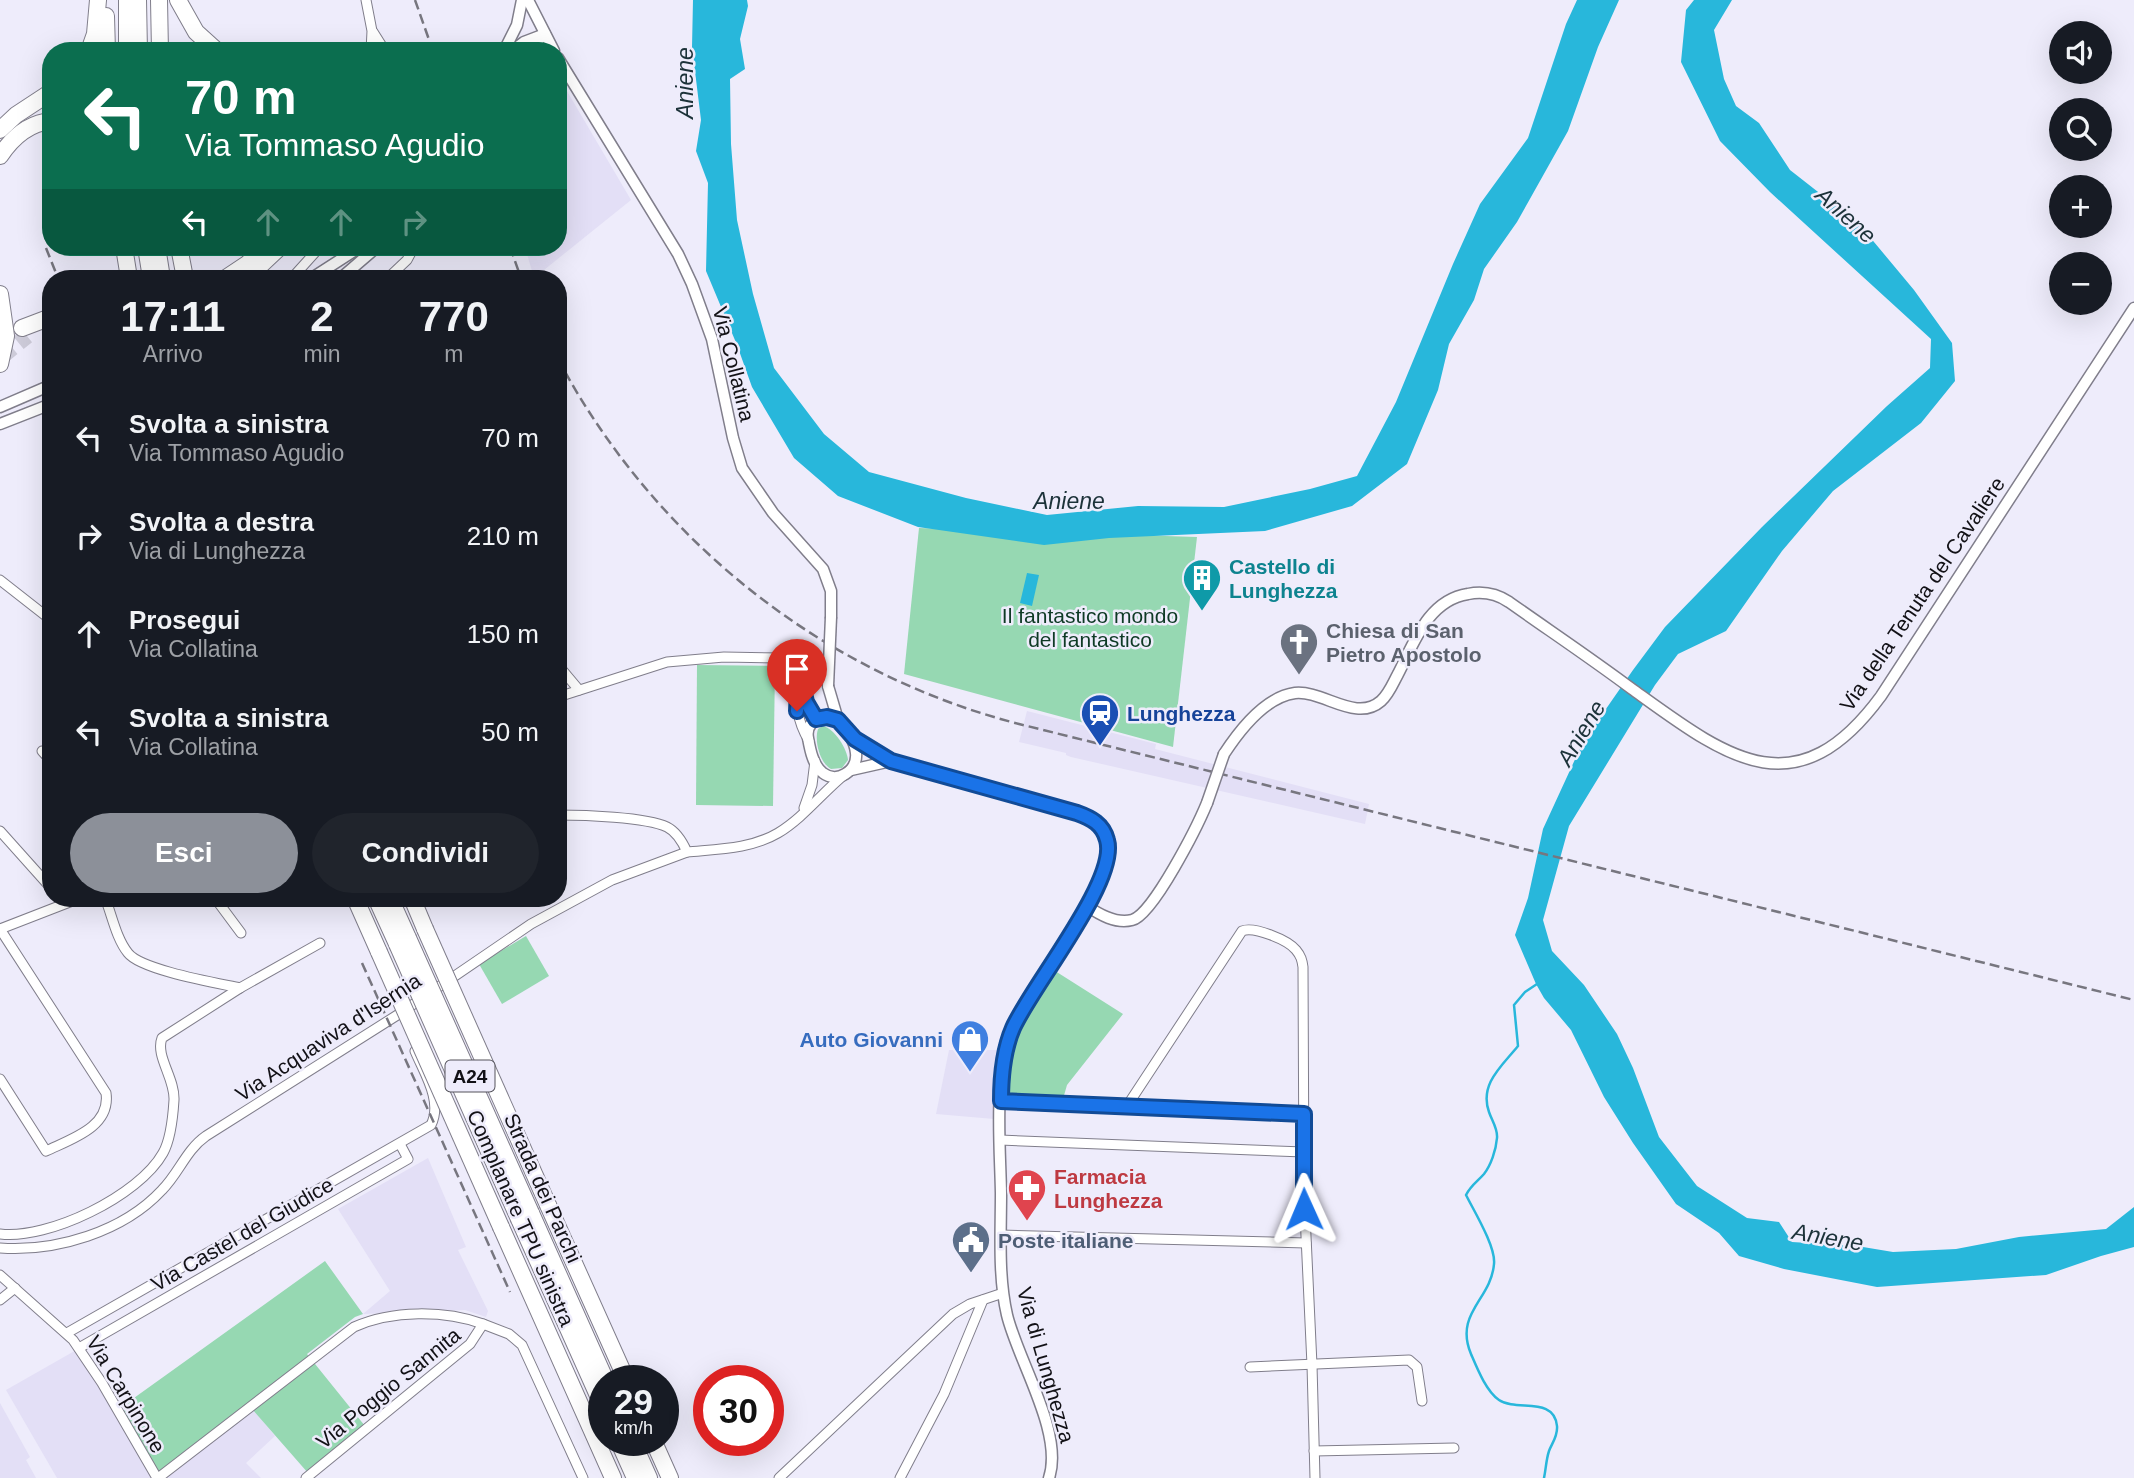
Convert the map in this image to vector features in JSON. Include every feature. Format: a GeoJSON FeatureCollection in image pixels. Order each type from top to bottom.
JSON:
{"type":"FeatureCollection","features":[{"type":"Feature","properties":{"kind":"highway"},"geometry":{"type":"LineString","coordinates":[[92,42],[98,0]]}},
{"type":"Feature","properties":{"kind":"highway"},"geometry":{"type":"LineString","coordinates":[[106,0],[107,42]]}},
{"type":"Feature","properties":{"kind":"highway"},"geometry":{"type":"LineString","coordinates":[[127,0],[127,42]]}},
{"type":"Feature","properties":{"kind":"highway"},"geometry":{"type":"LineString","coordinates":[[138,0],[139,42]]}},
{"type":"Feature","properties":{"kind":"highway"},"geometry":{"type":"LineString","coordinates":[[159,0],[160,42]]}},
{"type":"Feature","properties":{"kind":"highway"},"geometry":{"type":"LineString","coordinates":[[178,0],[192,26],[207,42]]}},
{"type":"Feature","properties":{"kind":"highway"},"geometry":{"type":"LineString","coordinates":[[0,130],[42,98]]}},
{"type":"Feature","properties":{"kind":"highway"},"geometry":{"type":"LineString","coordinates":[[0,156],[20,133],[42,123]]}},
{"type":"Feature","properties":{"kind":"highway"},"geometry":{"type":"LineString","coordinates":[[238,270],[256,256]]}},
{"type":"Feature","properties":{"kind":"highway"},"geometry":{"type":"LineString","coordinates":[[256,270],[270,256]]}},
{"type":"Feature","properties":{"kind":"highway"},"geometry":{"type":"LineString","coordinates":[[0,293],[6,336],[0,364]]}},
{"type":"Feature","properties":{"kind":"highway"},"geometry":{"type":"LineString","coordinates":[[42,322],[25,332],[42,328]]}},
{"type":"Feature","properties":{"kind":"highway","name":"Complanare TPU sinistra"},"geometry":{"type":"LineString","coordinates":[[359,907],[613,1478]]}},
{"type":"Feature","properties":{"kind":"highway","name":"Strada dei Parchi"},"geometry":{"type":"LineString","coordinates":[[381,907],[402,941],[525,1216],[588,1370]]}},
{"type":"Feature","properties":{"kind":"highway","name":"Strada dei Parchi"},"geometry":{"type":"LineString","coordinates":[[393,907],[402,941]]}},
{"type":"Feature","properties":{"kind":"highway"},"geometry":{"type":"LineString","coordinates":[[416,907],[620,1365]]}},
{"type":"Feature","properties":{"kind":"highway","name":"Strada dei Parchi"},"geometry":{"type":"LineString","coordinates":[[525,1216],[598,1365]]}},
{"type":"Feature","properties":{"kind":"highway"},"geometry":{"type":"LineString","coordinates":[[625,1456],[635,1478]]}},
{"type":"Feature","properties":{"kind":"highway"},"geometry":{"type":"LineString","coordinates":[[639,1456],[649,1478]]}},
{"type":"Feature","properties":{"kind":"highway"},"geometry":{"type":"LineString","coordinates":[[660,1456],[670,1478]]}},
{"type":"Feature","properties":{"kind":"street"},"geometry":{"type":"LineString","coordinates":[[366,0],[371,42]]}},
{"type":"Feature","properties":{"kind":"street"},"geometry":{"type":"LineString","coordinates":[[508,42],[518,20],[522,0]]}},
{"type":"Feature","properties":{"kind":"street"},"geometry":{"type":"LineString","coordinates":[[528,0],[549,42]]}},
{"type":"Feature","properties":{"kind":"street"},"geometry":{"type":"LineString","coordinates":[[372,31],[379,42]]}},
{"type":"Feature","properties":{"kind":"street"},"geometry":{"type":"LineString","coordinates":[[524,42],[545,34]]}},
{"type":"Feature","properties":{"kind":"street"},"geometry":{"type":"LineString","coordinates":[[536,42],[545,34]]}},
{"type":"Feature","properties":{"kind":"street","name":"Via Collatina"},"geometry":{"type":"LineString","coordinates":[[567,73],[678,254],[708,328],[718,361],[733,438],[742,468],[774,513],[824,569],[831,591],[831,617],[825,710],[818,719]]}},
{"type":"Feature","properties":{"kind":"street"},"geometry":{"type":"LineString","coordinates":[[299,270],[312,256]]}},
{"type":"Feature","properties":{"kind":"street"},"geometry":{"type":"LineString","coordinates":[[324,270],[345,256]]}},
{"type":"Feature","properties":{"kind":"street"},"geometry":{"type":"LineString","coordinates":[[350,270],[367,256]]}},
{"type":"Feature","properties":{"kind":"street"},"geometry":{"type":"LineString","coordinates":[[396,270],[409,256]]}},
{"type":"Feature","properties":{"kind":"street","name":"Via della Tenuta del Cavaliere"},"geometry":{"type":"LineString","coordinates":[[1087,906],[1100,915],[1119,920],[1132,920],[1144,913],[1177,862],[1207,803],[1224,754],[1262,710],[1281,697],[1304,693],[1357,709],[1376,705],[1389,692],[1430,617],[1444,603],[1467,594],[1489,594],[1504,599],[1670,717],[1721,749],[1741,758],[1761,762],[1788,762],[1822,753],[1844,738],[1881,696],[2134,309]]}},
{"type":"Feature","properties":{"kind":"street"},"geometry":{"type":"LineString","coordinates":[[0,407],[42,390]]}},
{"type":"Feature","properties":{"kind":"street"},"geometry":{"type":"LineString","coordinates":[[0,424],[42,408]]}},
{"type":"Feature","properties":{"kind":"street"},"geometry":{"type":"LineString","coordinates":[[0,580],[42,613]]}},
{"type":"Feature","properties":{"kind":"street"},"geometry":{"type":"LineString","coordinates":[[567,694],[649,666],[693,658],[784,658],[794,663],[799,672],[806,702],[818,719]]}},
{"type":"Feature","properties":{"kind":"street"},"geometry":{"type":"LineString","coordinates":[[799,672],[797,711],[809,741]]}},
{"type":"Feature","properties":{"kind":"street"},"geometry":{"type":"LineString","coordinates":[[567,676],[579,690]]}},
{"type":"Feature","properties":{"kind":"street","name":"Via Collatina"},"geometry":{"type":"LineString","coordinates":[[828,686],[838,720]]}},
{"type":"Feature","properties":{"kind":"street"},"geometry":{"type":"LineString","coordinates":[[818,719],[838,720],[848,733],[857,755],[848,772]]}},
{"type":"Feature","properties":{"kind":"street"},"geometry":{"type":"LineString","coordinates":[[818,719],[808,730],[809,741],[815,761],[826,775],[835,777],[891,761]]}},
{"type":"Feature","properties":{"kind":"street"},"geometry":{"type":"LineString","coordinates":[[848,733],[891,761],[1077,813],[1098,823],[1107,840],[1108,859],[1100,883],[1087,906]]}},
{"type":"Feature","properties":{"kind":"street"},"geometry":{"type":"LineString","coordinates":[[802,813],[813,785],[815,761]]}},
{"type":"Feature","properties":{"kind":"street","name":"Via Acquaviva d'Isernia"},"geometry":{"type":"LineString","coordinates":[[567,904],[612,880],[687,852],[755,844],[778,833],[848,772]]}},
{"type":"Feature","properties":{"kind":"street"},"geometry":{"type":"LineString","coordinates":[[567,815],[617,818],[664,826],[675,833],[687,852]]}},
{"type":"Feature","properties":{"kind":"street"},"geometry":{"type":"LineString","coordinates":[[0,831],[42,878]]}},
{"type":"Feature","properties":{"kind":"street","name":"Via di Lunghezza"},"geometry":{"type":"LineString","coordinates":[[1049,1478],[1052,1454],[1048,1430],[1016,1344],[1003,1293],[1000,1140],[1003,1062],[1014,1024],[1087,906]]}},
{"type":"Feature","properties":{"kind":"street"},"geometry":{"type":"LineString","coordinates":[[0,1079],[46,1151],[84,1133],[106,1110],[106,1093],[0,929],[49,907]]}},
{"type":"Feature","properties":{"kind":"street"},"geometry":{"type":"LineString","coordinates":[[108,907],[125,950],[136,960],[161,969],[240,988]]}},
{"type":"Feature","properties":{"kind":"street"},"geometry":{"type":"LineString","coordinates":[[222,907],[241,933]]}},
{"type":"Feature","properties":{"kind":"street","name":"Via Acquaviva d'Isernia"},"geometry":{"type":"LineString","coordinates":[[0,1248],[30,1248],[66,1241],[98,1232],[133,1215],[161,1191],[189,1152],[203,1138],[399,1014],[531,924],[562,907]]}},
{"type":"Feature","properties":{"kind":"street"},"geometry":{"type":"LineString","coordinates":[[1127,1106],[1240,933],[1250,928],[1291,945],[1302,960],[1306,1243],[1315,1478]]}},
{"type":"Feature","properties":{"kind":"street"},"geometry":{"type":"LineString","coordinates":[[0,1234],[33,1233],[64,1223],[119,1196],[153,1166],[166,1146],[174,1100],[172,1081],[160,1049],[161,1041],[166,1035],[240,988],[320,943]]}},
{"type":"Feature","properties":{"kind":"street","name":"Via Castel del Giudice"},"geometry":{"type":"LineString","coordinates":[[67,1333],[430,1125],[436,1109],[399,1014]]}},
{"type":"Feature","properties":{"kind":"street"},"geometry":{"type":"LineString","coordinates":[[1001,1101],[1304,1114]]}},
{"type":"Feature","properties":{"kind":"street"},"geometry":{"type":"LineString","coordinates":[[1000,1140],[1304,1152]]}},
{"type":"Feature","properties":{"kind":"street","name":"Via Castel del Giudice"},"geometry":{"type":"LineString","coordinates":[[79,1348],[408,1159],[400,1144]]}},
{"type":"Feature","properties":{"kind":"street"},"geometry":{"type":"LineString","coordinates":[[1001,1235],[1306,1243]]}},
{"type":"Feature","properties":{"kind":"street","name":"Via Carpinone"},"geometry":{"type":"LineString","coordinates":[[0,1275],[67,1333],[79,1348],[158,1478]]}},
{"type":"Feature","properties":{"kind":"street"},"geometry":{"type":"LineString","coordinates":[[0,1300],[15,1288]]}},
{"type":"Feature","properties":{"kind":"street"},"geometry":{"type":"LineString","coordinates":[[779,1478],[953,1314],[966,1306],[1003,1293]]}},
{"type":"Feature","properties":{"kind":"street"},"geometry":{"type":"LineString","coordinates":[[900,1478],[944,1394],[983,1300]]}},
{"type":"Feature","properties":{"kind":"street","name":"Via Poggio Sannita"},"geometry":{"type":"LineString","coordinates":[[158,1478],[354,1327],[375,1320],[404,1316],[456,1316],[483,1324],[472,1343],[306,1478]]}},
{"type":"Feature","properties":{"kind":"street"},"geometry":{"type":"LineString","coordinates":[[483,1324],[509,1334],[522,1345],[583,1478]]}},
{"type":"Feature","properties":{"kind":"street"},"geometry":{"type":"LineString","coordinates":[[1250,1367],[1409,1360],[1417,1367],[1422,1401]]}},
{"type":"Feature","properties":{"kind":"street"},"geometry":{"type":"LineString","coordinates":[[1314,1451],[1454,1448]]}},
{"type":"Feature","properties":{"kind":"shaded area"},"geometry":{"type":"Polygon","coordinates":[[[567,91],[631,200],[567,251],[567,91]]]}},
{"type":"Feature","properties":{"kind":"shaded area"},"geometry":{"type":"Polygon","coordinates":[[[528,256],[561,256],[544,270],[532,270],[528,256]]]}},
{"type":"Feature","properties":{"kind":"shaded area"},"geometry":{"type":"Polygon","coordinates":[[[1027,711],[1156,744],[1155,749],[1369,804],[1365,824],[1071,757],[1066,753],[1019,742],[1027,711]]]}},
{"type":"Feature","properties":{"kind":"shaded area"},"geometry":{"type":"Polygon","coordinates":[[[949,1050],[999,1050],[994,1119],[936,1114],[949,1050]]]}},
{"type":"Feature","properties":{"kind":"shaded area"},"geometry":{"type":"Polygon","coordinates":[[[428,1158],[466,1247],[458,1250],[488,1311],[486,1317],[465,1310],[363,1314],[390,1291],[338,1209],[428,1158]]]}},
{"type":"Feature","properties":{"kind":"shaded area"},"geometry":{"type":"Polygon","coordinates":[[[78,1349],[154,1478],[57,1478],[6,1390],[78,1349]]]}},
{"type":"Feature","properties":{"kind":"shaded area"},"geometry":{"type":"Polygon","coordinates":[[[0,1403],[30,1457],[26,1460],[36,1478],[0,1478],[0,1403]]]}},
{"type":"Feature","properties":{"kind":"shaded area"},"geometry":{"type":"Polygon","coordinates":[[[254,1410],[275,1436],[246,1463],[261,1478],[166,1478],[254,1410]]]}},
{"type":"Feature","properties":{"kind":"green space","name":"Il fantastico mondo del fantastico"},"geometry":{"type":"Polygon","coordinates":[[[919,528],[1197,537],[1173,747],[904,674],[919,528]]]}},
{"type":"Feature","properties":{"kind":"green space"},"geometry":{"type":"Polygon","coordinates":[[[697,665],[775,666],[773,806],[696,805],[697,665]]]}},
{"type":"Feature","properties":{"kind":"green space"},"geometry":{"type":"Polygon","coordinates":[[[823,726],[836,735],[845,750],[848,760],[842,768],[831,769],[821,757],[817,734],[818,729],[823,726]]]}},
{"type":"Feature","properties":{"kind":"green space"},"geometry":{"type":"Polygon","coordinates":[[[526,936],[549,976],[502,1004],[479,964],[526,936]]]}},
{"type":"Feature","properties":{"kind":"green space"},"geometry":{"type":"Polygon","coordinates":[[[1052,969],[1123,1014],[1067,1085],[1063,1099],[1005,1097],[1006,1070],[1016,1028],[1052,969]]]}},
{"type":"Feature","properties":{"kind":"green space"},"geometry":{"type":"Polygon","coordinates":[[[325,1261],[363,1314],[355,1317],[307,1354],[365,1426],[308,1473],[253,1410],[166,1478],[161,1478],[120,1408],[325,1261]]]}},
{"type":"Feature","properties":{"kind":"water"},"geometry":{"type":"Polygon","coordinates":[[[693,0],[747,0],[740,39],[745,69],[730,79],[731,144],[737,220],[753,294],[774,368],[824,434],[869,472],[966,498],[1047,515],[1138,506],[1224,507],[1357,476],[1396,402],[1480,204],[1528,138],[1566,24],[1577,0],[1619,0],[1598,47],[1568,131],[1517,222],[1484,269],[1474,300],[1449,344],[1438,390],[1407,464],[1352,506],[1265,531],[1109,538],[1044,545],[918,527],[838,496],[794,458],[752,387],[706,271],[708,183],[696,151],[701,120],[692,47],[693,0]]]}},
{"type":"Feature","properties":{"kind":"water","name":"Aniene"},"geometry":{"type":"Polygon","coordinates":[[[1694,0],[1732,0],[1714,30],[1724,79],[1736,106],[1759,123],[1790,170],[1859,224],[1914,290],[1952,343],[1955,381],[1921,423],[1833,491],[1782,551],[1726,631],[1678,654],[1655,685],[1569,826],[1543,920],[1552,951],[1584,985],[1617,1034],[1659,1137],[1697,1186],[1747,1218],[1779,1222],[1792,1242],[1857,1246],[1893,1252],[1956,1249],[2019,1237],[2106,1229],[2134,1207],[2134,1247],[2046,1275],[1877,1287],[1784,1269],[1739,1256],[1719,1233],[1676,1204],[1633,1143],[1604,1097],[1571,1030],[1544,998],[1536,984],[1515,935],[1528,898],[1543,829],[1583,742],[1633,670],[1665,627],[1762,527],[1930,368],[1931,339],[1770,192],[1720,141],[1681,62],[1686,10],[1694,0]]]}},
{"type":"Feature","properties":{"kind":"water"},"geometry":{"type":"Polygon","coordinates":[[[1027,573],[1039,575],[1032,606],[1020,603],[1027,573]]]}},
{"type":"Feature","properties":{"kind":"waterway"},"geometry":{"type":"LineString","coordinates":[[1537,984],[1525,992],[1514,1005],[1518,1046],[1499,1068],[1487,1093],[1489,1112],[1497,1131],[1496,1147],[1487,1170],[1466,1195],[1494,1257],[1491,1277],[1470,1317],[1467,1340],[1479,1372],[1494,1396],[1507,1403],[1542,1408],[1554,1417],[1557,1433],[1548,1454],[1544,1478]]}},
{"type":"Feature","properties":{"kind":"tunnel"},"geometry":{"type":"LineString","coordinates":[[0,358],[27,336]]}},
{"type":"Feature","properties":{"kind":"railway"},"geometry":{"type":"LineString","coordinates":[[415,0],[430,42]]}},
{"type":"Feature","properties":{"kind":"railway"},"geometry":{"type":"LineString","coordinates":[[49,256],[55,270]]}},
{"type":"Feature","properties":{"kind":"railway"},"geometry":{"type":"LineString","coordinates":[[513,256],[518,270]]}},
{"type":"Feature","properties":{"kind":"railway"},"geometry":{"type":"LineString","coordinates":[[567,374],[597,424],[643,485],[694,540],[750,590],[811,634],[877,671],[946,701],[1019,724],[2134,1000]]}},
{"type":"Feature","properties":{"kind":"railway"},"geometry":{"type":"LineString","coordinates":[[362,963],[510,1292]]}},
{"type":"Feature","properties":{"kind":"place","name":"Castello di Lunghezza"},"geometry":{"type":"Point","coordinates":[1202,612]}},
{"type":"Feature","properties":{"kind":"place","name":"Chiesa di San Pietro Apostolo"},"geometry":{"type":"Point","coordinates":[1299,676]}},
{"type":"Feature","properties":{"kind":"place","name":"Lunghezza"},"geometry":{"type":"Point","coordinates":[1100,747]}},
{"type":"Feature","properties":{"kind":"place","name":"Auto Giovanni"},"geometry":{"type":"Point","coordinates":[970,1073]}},
{"type":"Feature","properties":{"kind":"place","name":"Farmacia Lunghezza"},"geometry":{"type":"Point","coordinates":[1027,1222]}},
{"type":"Feature","properties":{"kind":"place","name":"Poste italiane"},"geometry":{"type":"Point","coordinates":[971,1274]}},
{"type":"Feature","properties":{"kind":"route"},"geometry":{"type":"LineString","coordinates":[[797,711],[799,672],[806,702],[816,719],[827,717],[838,720],[855,739],[891,761],[1077,813],[1098,823],[1102,829],[1108,843],[1107,865],[1087,906],[1014,1024],[1003,1065],[1001,1101],[1304,1114],[1304,1209]]}}]}
